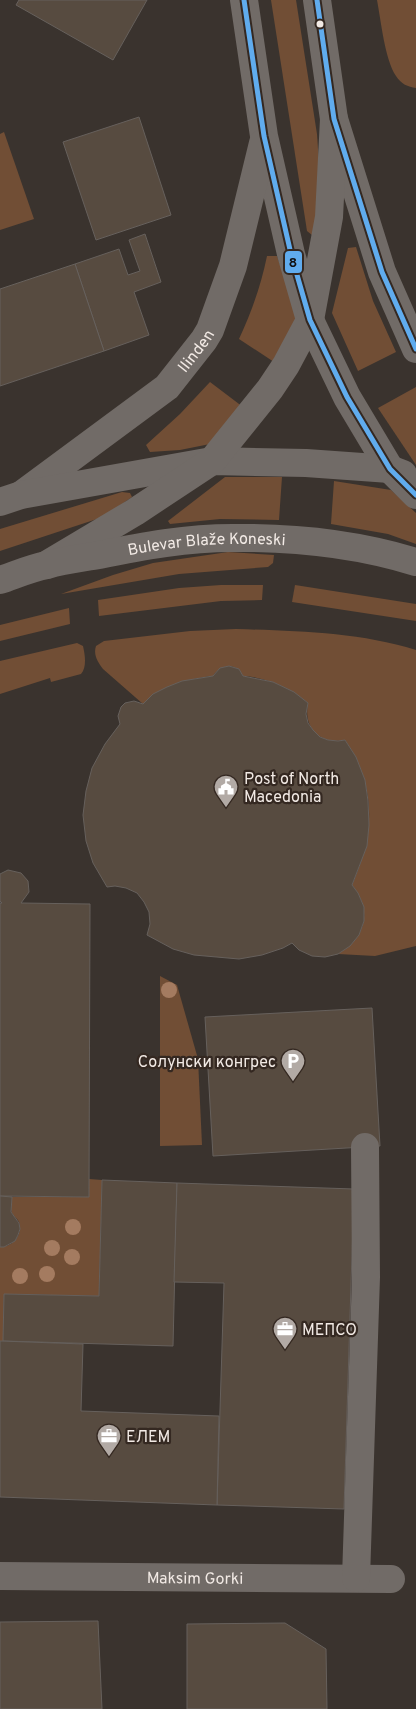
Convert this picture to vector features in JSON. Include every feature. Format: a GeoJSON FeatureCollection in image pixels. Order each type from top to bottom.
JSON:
{"type":"FeatureCollection","features":[{"type":"Feature","properties":{"kind":"street","name":"Ilinden"},"geometry":{"type":"LineString","coordinates":[[244,0],[264,136],[291,254],[310,320],[347,397],[390,469],[416,495]]}},
{"type":"Feature","properties":{"kind":"street"},"geometry":{"type":"LineString","coordinates":[[317,0],[334,119],[382,272],[416,349]]}},
{"type":"Feature","properties":{"kind":"street"},"geometry":{"type":"LineString","coordinates":[[46,565],[135,512],[212,461],[270,389],[286,365],[310,320],[329,217],[334,119]]}},
{"type":"Feature","properties":{"kind":"street","name":"Ilinden"},"geometry":{"type":"LineString","coordinates":[[11,498],[166,387],[204,340],[210,330],[233,266],[264,136]]}},
{"type":"Feature","properties":{"kind":"street"},"geometry":{"type":"LineString","coordinates":[[11,498],[212,461],[306,463],[390,469],[416,479]]}},
{"type":"Feature","properties":{"kind":"street","name":"Bulevar Blaže Koneski"},"geometry":{"type":"LineString","coordinates":[[0,580],[46,565],[175,542],[231,538],[300,540],[388,554],[416,562]]}},
{"type":"Feature","properties":{"kind":"street"},"geometry":{"type":"LineString","coordinates":[[356,1578],[366,1277],[364,1147]]}},
{"type":"Feature","properties":{"kind":"street","name":"Maksim Gorki"},"geometry":{"type":"LineString","coordinates":[[0,1576],[391,1579]]}},
{"type":"Feature","properties":{"kind":"shaded area"},"geometry":{"type":"Polygon","coordinates":[[[271,0],[296,0],[317,134],[321,192],[312,235],[307,231],[271,0]]]}},
{"type":"Feature","properties":{"kind":"shaded area"},"geometry":{"type":"Polygon","coordinates":[[[377,0],[416,0],[416,88],[402,83],[392,69],[384,40],[377,0]]]}},
{"type":"Feature","properties":{"kind":"shaded area"},"geometry":{"type":"Polygon","coordinates":[[[4,132],[34,219],[0,230],[0,134],[4,132]]]}},
{"type":"Feature","properties":{"kind":"shaded area"},"geometry":{"type":"Polygon","coordinates":[[[356,247],[373,301],[396,352],[358,371],[332,313],[348,248],[356,247]]]}},
{"type":"Feature","properties":{"kind":"shaded area"},"geometry":{"type":"Polygon","coordinates":[[[267,256],[277,256],[297,314],[290,334],[274,362],[239,339],[256,298],[267,256]]]}},
{"type":"Feature","properties":{"kind":"shaded area"},"geometry":{"type":"Polygon","coordinates":[[[210,382],[243,407],[210,444],[180,450],[150,452],[146,445],[180,414],[210,382]]]}},
{"type":"Feature","properties":{"kind":"shaded area"},"geometry":{"type":"Polygon","coordinates":[[[416,387],[416,465],[378,408],[416,387]]]}},
{"type":"Feature","properties":{"kind":"shaded area"},"geometry":{"type":"Polygon","coordinates":[[[225,477],[282,477],[279,520],[220,519],[170,524],[168,521],[225,477]]]}},
{"type":"Feature","properties":{"kind":"shaded area"},"geometry":{"type":"Polygon","coordinates":[[[334,481],[391,490],[416,513],[416,544],[388,534],[331,524],[334,481]]]}},
{"type":"Feature","properties":{"kind":"shaded area"},"geometry":{"type":"Polygon","coordinates":[[[122,492],[130,493],[132,497],[103,517],[0,551],[0,529],[122,492]]]}},
{"type":"Feature","properties":{"kind":"shaded area"},"geometry":{"type":"Polygon","coordinates":[[[228,552],[274,555],[273,563],[268,567],[179,574],[61,594],[153,563],[228,552]]]}},
{"type":"Feature","properties":{"kind":"shaded area"},"geometry":{"type":"Polygon","coordinates":[[[263,585],[262,600],[221,601],[99,616],[98,600],[179,588],[263,585]]]}},
{"type":"Feature","properties":{"kind":"shaded area"},"geometry":{"type":"Polygon","coordinates":[[[295,585],[416,604],[416,621],[292,602],[295,585]]]}},
{"type":"Feature","properties":{"kind":"shaded area"},"geometry":{"type":"Polygon","coordinates":[[[69,608],[70,624],[0,641],[0,625],[69,608]]]}},
{"type":"Feature","properties":{"kind":"shaded area"},"geometry":{"type":"Polygon","coordinates":[[[236,629],[349,636],[372,639],[416,650],[416,946],[375,956],[338,954],[355,939],[363,923],[363,905],[352,885],[360,865],[368,829],[369,811],[367,794],[363,776],[345,740],[328,740],[315,733],[308,720],[308,703],[278,685],[269,681],[243,676],[236,668],[228,666],[220,669],[213,676],[185,681],[167,688],[143,704],[103,669],[98,661],[95,649],[96,646],[104,641],[190,631],[236,629]]]}},
{"type":"Feature","properties":{"kind":"shaded area"},"geometry":{"type":"Polygon","coordinates":[[[77,643],[83,646],[84,653],[85,664],[81,674],[51,682],[50,678],[0,694],[0,661],[77,643]]]}},
{"type":"Feature","properties":{"kind":"shaded area"},"geometry":{"type":"Polygon","coordinates":[[[160,976],[177,985],[198,1059],[202,1145],[160,1146],[160,976]]]}},
{"type":"Feature","properties":{"kind":"shaded area"},"geometry":{"type":"Polygon","coordinates":[[[89,1179],[102,1180],[99,1296],[4,1294],[3,1341],[0,1341],[0,1247],[13,1243],[20,1231],[19,1222],[11,1211],[12,1197],[88,1197],[89,1179]]]}},
{"type":"Feature","properties":{"kind":"building"},"geometry":{"type":"Polygon","coordinates":[[[19,0],[147,0],[113,60],[16,5],[19,0]]]}},
{"type":"Feature","properties":{"kind":"building"},"geometry":{"type":"Polygon","coordinates":[[[139,117],[171,215],[96,240],[63,142],[139,117]]]}},
{"type":"Feature","properties":{"kind":"building"},"geometry":{"type":"Polygon","coordinates":[[[145,234],[161,282],[134,292],[149,335],[104,351],[75,264],[119,249],[128,275],[140,271],[129,240],[145,234]]]}},
{"type":"Feature","properties":{"kind":"building"},"geometry":{"type":"Polygon","coordinates":[[[75,264],[104,351],[0,386],[0,289],[75,264]]]}},
{"type":"Feature","properties":{"kind":"building","name":"Post of North Macedonia"},"geometry":{"type":"Polygon","coordinates":[[[229,666],[239,669],[243,676],[273,682],[294,692],[308,703],[306,714],[308,723],[313,730],[320,737],[328,740],[345,740],[356,757],[365,780],[369,825],[367,846],[352,885],[364,907],[364,921],[359,935],[350,946],[338,954],[325,957],[312,956],[299,950],[292,943],[262,955],[239,959],[194,955],[173,949],[147,935],[150,924],[149,912],[137,893],[126,888],[107,887],[93,863],[86,841],[83,815],[86,791],[92,768],[105,744],[120,724],[118,716],[121,707],[125,703],[134,701],[143,704],[153,694],[167,687],[182,681],[213,676],[220,668],[229,666]]]}},
{"type":"Feature","properties":{"kind":"building"},"geometry":{"type":"Polygon","coordinates":[[[8,870],[21,873],[28,881],[29,892],[21,903],[90,904],[89,1197],[0,1196],[0,903],[2,903],[0,901],[0,874],[8,870]]]}},
{"type":"Feature","properties":{"kind":"building","name":"Солунски конгрес"},"geometry":{"type":"Polygon","coordinates":[[[372,1008],[380,1146],[213,1156],[205,1017],[372,1008]]]}},
{"type":"Feature","properties":{"kind":"building"},"geometry":{"type":"Polygon","coordinates":[[[102,1180],[177,1183],[173,1346],[3,1341],[4,1294],[99,1296],[102,1180]]]}},
{"type":"Feature","properties":{"kind":"building","name":"МЕПСО"},"geometry":{"type":"Polygon","coordinates":[[[177,1183],[354,1189],[344,1509],[217,1505],[224,1283],[174,1282],[177,1183]]]}},
{"type":"Feature","properties":{"kind":"building"},"geometry":{"type":"Polygon","coordinates":[[[0,1196],[12,1197],[11,1212],[19,1223],[20,1229],[15,1241],[4,1247],[0,1247],[0,1196]]]}},
{"type":"Feature","properties":{"kind":"building","name":"ЕЛЕМ"},"geometry":{"type":"Polygon","coordinates":[[[0,1341],[83,1344],[81,1411],[219,1416],[217,1505],[0,1497],[0,1341]]]}},
{"type":"Feature","properties":{"kind":"building"},"geometry":{"type":"Polygon","coordinates":[[[98,1621],[102,1709],[0,1709],[0,1622],[98,1621]]]}},
{"type":"Feature","properties":{"kind":"building"},"geometry":{"type":"Polygon","coordinates":[[[285,1623],[326,1649],[327,1709],[187,1709],[187,1624],[285,1623]]]}},
{"type":"Feature","properties":{"kind":"transit line","name":"8"},"geometry":{"type":"LineString","coordinates":[[244,0],[264,136],[291,254],[310,320],[347,397],[390,469],[416,495]]}},
{"type":"Feature","properties":{"kind":"transit line","name":"8"},"geometry":{"type":"LineString","coordinates":[[317,0],[334,119],[382,272],[416,349]]}},
{"type":"Feature","properties":{"kind":"place","name":"Post of North Macedonia"},"geometry":{"type":"Point","coordinates":[226,808]}},
{"type":"Feature","properties":{"kind":"place","name":"Солунски конгрес"},"geometry":{"type":"Point","coordinates":[293,1082]}},
{"type":"Feature","properties":{"kind":"place","name":"МЕПСО"},"geometry":{"type":"Point","coordinates":[285,1350]}},
{"type":"Feature","properties":{"kind":"place","name":"ЕЛЕМ"},"geometry":{"type":"Point","coordinates":[109,1457]}}]}
